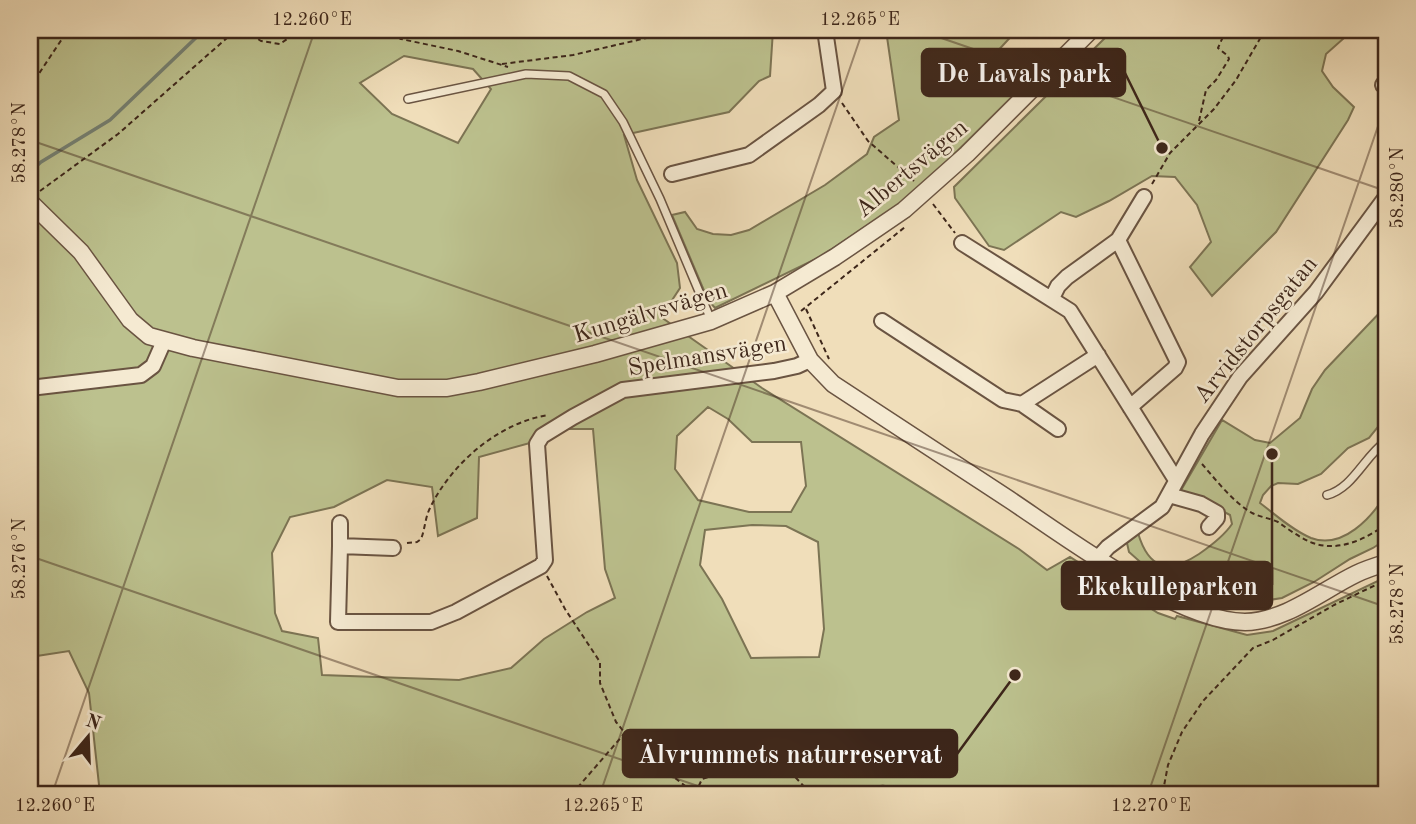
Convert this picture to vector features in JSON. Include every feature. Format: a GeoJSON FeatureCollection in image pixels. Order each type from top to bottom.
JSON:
{"type":"FeatureCollection","features":[{"type":"Feature","properties":{"kind":"street"},"geometry":{"type":"LineString","coordinates":[[672,174],[750,155],[834,91],[825,30]]}},
{"type":"Feature","properties":{"kind":"street","name":"Albertsvägen"},"geometry":{"type":"LineString","coordinates":[[775,293],[880,227],[925,192],[967,154],[1091,30]]}},
{"type":"Feature","properties":{"kind":"street","name":"Kungälvsvägen"},"geometry":{"type":"LineString","coordinates":[[35,197],[81,252],[130,320],[149,335],[164,341],[398,388],[447,388],[595,355],[711,321],[775,293]]}},
{"type":"Feature","properties":{"kind":"street"},"geometry":{"type":"LineString","coordinates":[[1052,298],[1067,277],[1118,240],[1144,197]]}},
{"type":"Feature","properties":{"kind":"street","name":"Arvidstorpsgatan"},"geometry":{"type":"LineString","coordinates":[[1098,558],[1108,547],[1162,507],[1240,377],[1316,292],[1386,197]]}},
{"type":"Feature","properties":{"kind":"street"},"geometry":{"type":"LineString","coordinates":[[1118,240],[1178,362],[1175,368],[1130,407]]}},
{"type":"Feature","properties":{"kind":"street"},"geometry":{"type":"LineString","coordinates":[[962,243],[1070,311],[1176,480]]}},
{"type":"Feature","properties":{"kind":"street"},"geometry":{"type":"LineString","coordinates":[[775,293],[810,360],[833,384],[1098,558],[1166,598],[1221,619],[1244,622],[1264,620],[1284,613],[1358,573],[1386,563]]}},
{"type":"Feature","properties":{"kind":"street"},"geometry":{"type":"LineString","coordinates":[[882,321],[1003,400],[1022,404],[1058,429]]}},
{"type":"Feature","properties":{"kind":"street"},"geometry":{"type":"LineString","coordinates":[[30,388],[141,375],[153,366],[164,341]]}},
{"type":"Feature","properties":{"kind":"street"},"geometry":{"type":"LineString","coordinates":[[1022,404],[1098,355]]}},
{"type":"Feature","properties":{"kind":"street","name":"Spelmansvägen"},"geometry":{"type":"LineString","coordinates":[[541,566],[545,559],[537,444],[542,436],[623,390],[774,371],[810,360]]}},
{"type":"Feature","properties":{"kind":"street"},"geometry":{"type":"LineString","coordinates":[[1169,495],[1201,504],[1216,513],[1217,518],[1209,527]]}},
{"type":"Feature","properties":{"kind":"street"},"geometry":{"type":"LineString","coordinates":[[340,523],[338,622],[431,622],[456,612],[541,566]]}},
{"type":"Feature","properties":{"kind":"street"},"geometry":{"type":"LineString","coordinates":[[340,546],[393,548]]}},
{"type":"Feature","properties":{"kind":"lane"},"geometry":{"type":"LineString","coordinates":[[408,99],[526,74],[569,76],[604,94],[623,122],[660,199],[711,321]]}},
{"type":"Feature","properties":{"kind":"lane"},"geometry":{"type":"LineString","coordinates":[[1326,495],[1338,492],[1346,485],[1367,458],[1386,441]]}},
{"type":"Feature","properties":{"kind":"path"},"geometry":{"type":"LineString","coordinates":[[30,87],[68,30]]}},
{"type":"Feature","properties":{"kind":"path"},"geometry":{"type":"LineString","coordinates":[[35,197],[118,134],[236,30]]}},
{"type":"Feature","properties":{"kind":"path"},"geometry":{"type":"LineString","coordinates":[[244,30],[261,41],[280,44],[299,30]]}},
{"type":"Feature","properties":{"kind":"path"},"geometry":{"type":"LineString","coordinates":[[383,30],[401,39],[458,51],[526,74]]}},
{"type":"Feature","properties":{"kind":"path"},"geometry":{"type":"LineString","coordinates":[[502,64],[573,55],[681,30]]}},
{"type":"Feature","properties":{"kind":"path"},"geometry":{"type":"LineString","coordinates":[[1199,124],[1206,90],[1229,59],[1218,48],[1226,30]]}},
{"type":"Feature","properties":{"kind":"path"},"geometry":{"type":"LineString","coordinates":[[1144,197],[1170,153],[1236,80],[1265,30]]}},
{"type":"Feature","properties":{"kind":"path"},"geometry":{"type":"LineString","coordinates":[[834,91],[868,141],[925,192],[962,243]]}},
{"type":"Feature","properties":{"kind":"path"},"geometry":{"type":"LineString","coordinates":[[806,309],[830,361]]}},
{"type":"Feature","properties":{"kind":"path"},"geometry":{"type":"LineString","coordinates":[[393,548],[421,539],[426,518],[436,498],[459,467],[481,445],[524,421],[546,415],[573,417]]}},
{"type":"Feature","properties":{"kind":"path"},"geometry":{"type":"LineString","coordinates":[[1192,453],[1241,505],[1311,542],[1330,546],[1342,545],[1366,537],[1386,524]]}},
{"type":"Feature","properties":{"kind":"path"},"geometry":{"type":"LineString","coordinates":[[541,566],[565,610],[600,663],[600,683],[605,698],[624,734],[637,748],[689,789],[689,794]]}},
{"type":"Feature","properties":{"kind":"path"},"geometry":{"type":"LineString","coordinates":[[1151,794],[1164,786],[1168,765],[1182,732],[1203,701],[1253,648],[1386,580]]}},
{"type":"Feature","properties":{"kind":"path"},"geometry":{"type":"LineString","coordinates":[[572,794],[624,734]]}},
{"type":"Feature","properties":{"kind":"path"},"geometry":{"type":"LineString","coordinates":[[698,794],[702,779],[722,773],[732,776],[755,766],[769,764],[783,764],[811,794]]}},
{"type":"Feature","properties":{"kind":"path"},"geometry":{"type":"LineString","coordinates":[[830,794],[844,788],[859,790],[881,785],[893,788],[901,794]]}},
{"type":"Feature","properties":{"kind":"path"},"geometry":{"type":"LineString","coordinates":[[1164,786],[1172,794]]}},
{"type":"Feature","properties":{"kind":"green space"},"geometry":{"type":"Polygon","coordinates":[[[30,30],[773,30],[770,76],[759,81],[729,112],[624,135],[637,180],[677,263],[680,288],[661,317],[762,388],[1019,549],[1047,570],[1070,557],[1158,613],[1247,635],[1273,631],[1386,577],[1386,794],[100,794],[89,693],[69,651],[30,657],[30,30]],[[404,56],[360,83],[392,114],[458,143],[491,89],[473,69],[404,56]],[[708,407],[677,436],[675,469],[698,500],[749,512],[791,512],[806,486],[801,442],[752,442],[728,419],[708,407]],[[564,429],[548,438],[479,457],[477,518],[438,536],[432,487],[387,480],[334,507],[290,517],[272,553],[275,613],[282,631],[318,638],[322,675],[459,680],[511,668],[544,639],[615,598],[605,569],[593,429],[564,429]],[[752,525],[705,530],[700,565],[722,599],[751,658],[819,657],[824,629],[818,542],[786,526],[752,525]]]}},
{"type":"Feature","properties":{"kind":"green space"},"geometry":{"type":"Polygon","coordinates":[[[886,30],[1017,30],[993,56],[1022,87],[912,196],[820,257],[715,308],[708,300],[672,215],[685,212],[697,229],[713,234],[731,235],[749,230],[825,185],[867,154],[874,137],[899,120],[886,30]]]}},
{"type":"Feature","properties":{"kind":"green space"},"geometry":{"type":"Polygon","coordinates":[[[1113,30],[1353,30],[1326,54],[1322,71],[1333,87],[1354,107],[1348,120],[1276,232],[1212,296],[1190,267],[1211,242],[1197,205],[1175,177],[1152,176],[1076,217],[1061,212],[1004,250],[989,246],[955,198],[954,187],[1113,30]]]}},
{"type":"Feature","properties":{"kind":"green space"},"geometry":{"type":"Polygon","coordinates":[[[1386,306],[1386,417],[1369,438],[1348,448],[1321,474],[1298,484],[1278,483],[1271,486],[1260,503],[1297,531],[1323,540],[1334,539],[1355,529],[1373,512],[1386,494],[1385,540],[1282,598],[1250,603],[1200,594],[1172,583],[1147,568],[1129,552],[1127,543],[1138,533],[1148,555],[1161,565],[1169,566],[1204,551],[1221,536],[1232,524],[1230,515],[1180,492],[1222,420],[1255,440],[1270,443],[1300,418],[1312,389],[1325,370],[1386,306]]]}},
{"type":"Feature","properties":{"kind":"waterway"},"geometry":{"type":"LineString","coordinates":[[30,172],[41,162],[110,120],[204,30]]}},
{"type":"Feature","properties":{"kind":"place","name":"De Lavals park"},"geometry":{"type":"Point","coordinates":[1162,148]}},
{"type":"Feature","properties":{"kind":"place","name":"Ekekulleparken"},"geometry":{"type":"Point","coordinates":[1272,454]}},
{"type":"Feature","properties":{"kind":"place","name":"Älvrummets naturreservat"},"geometry":{"type":"Point","coordinates":[1015,675]}}]}
